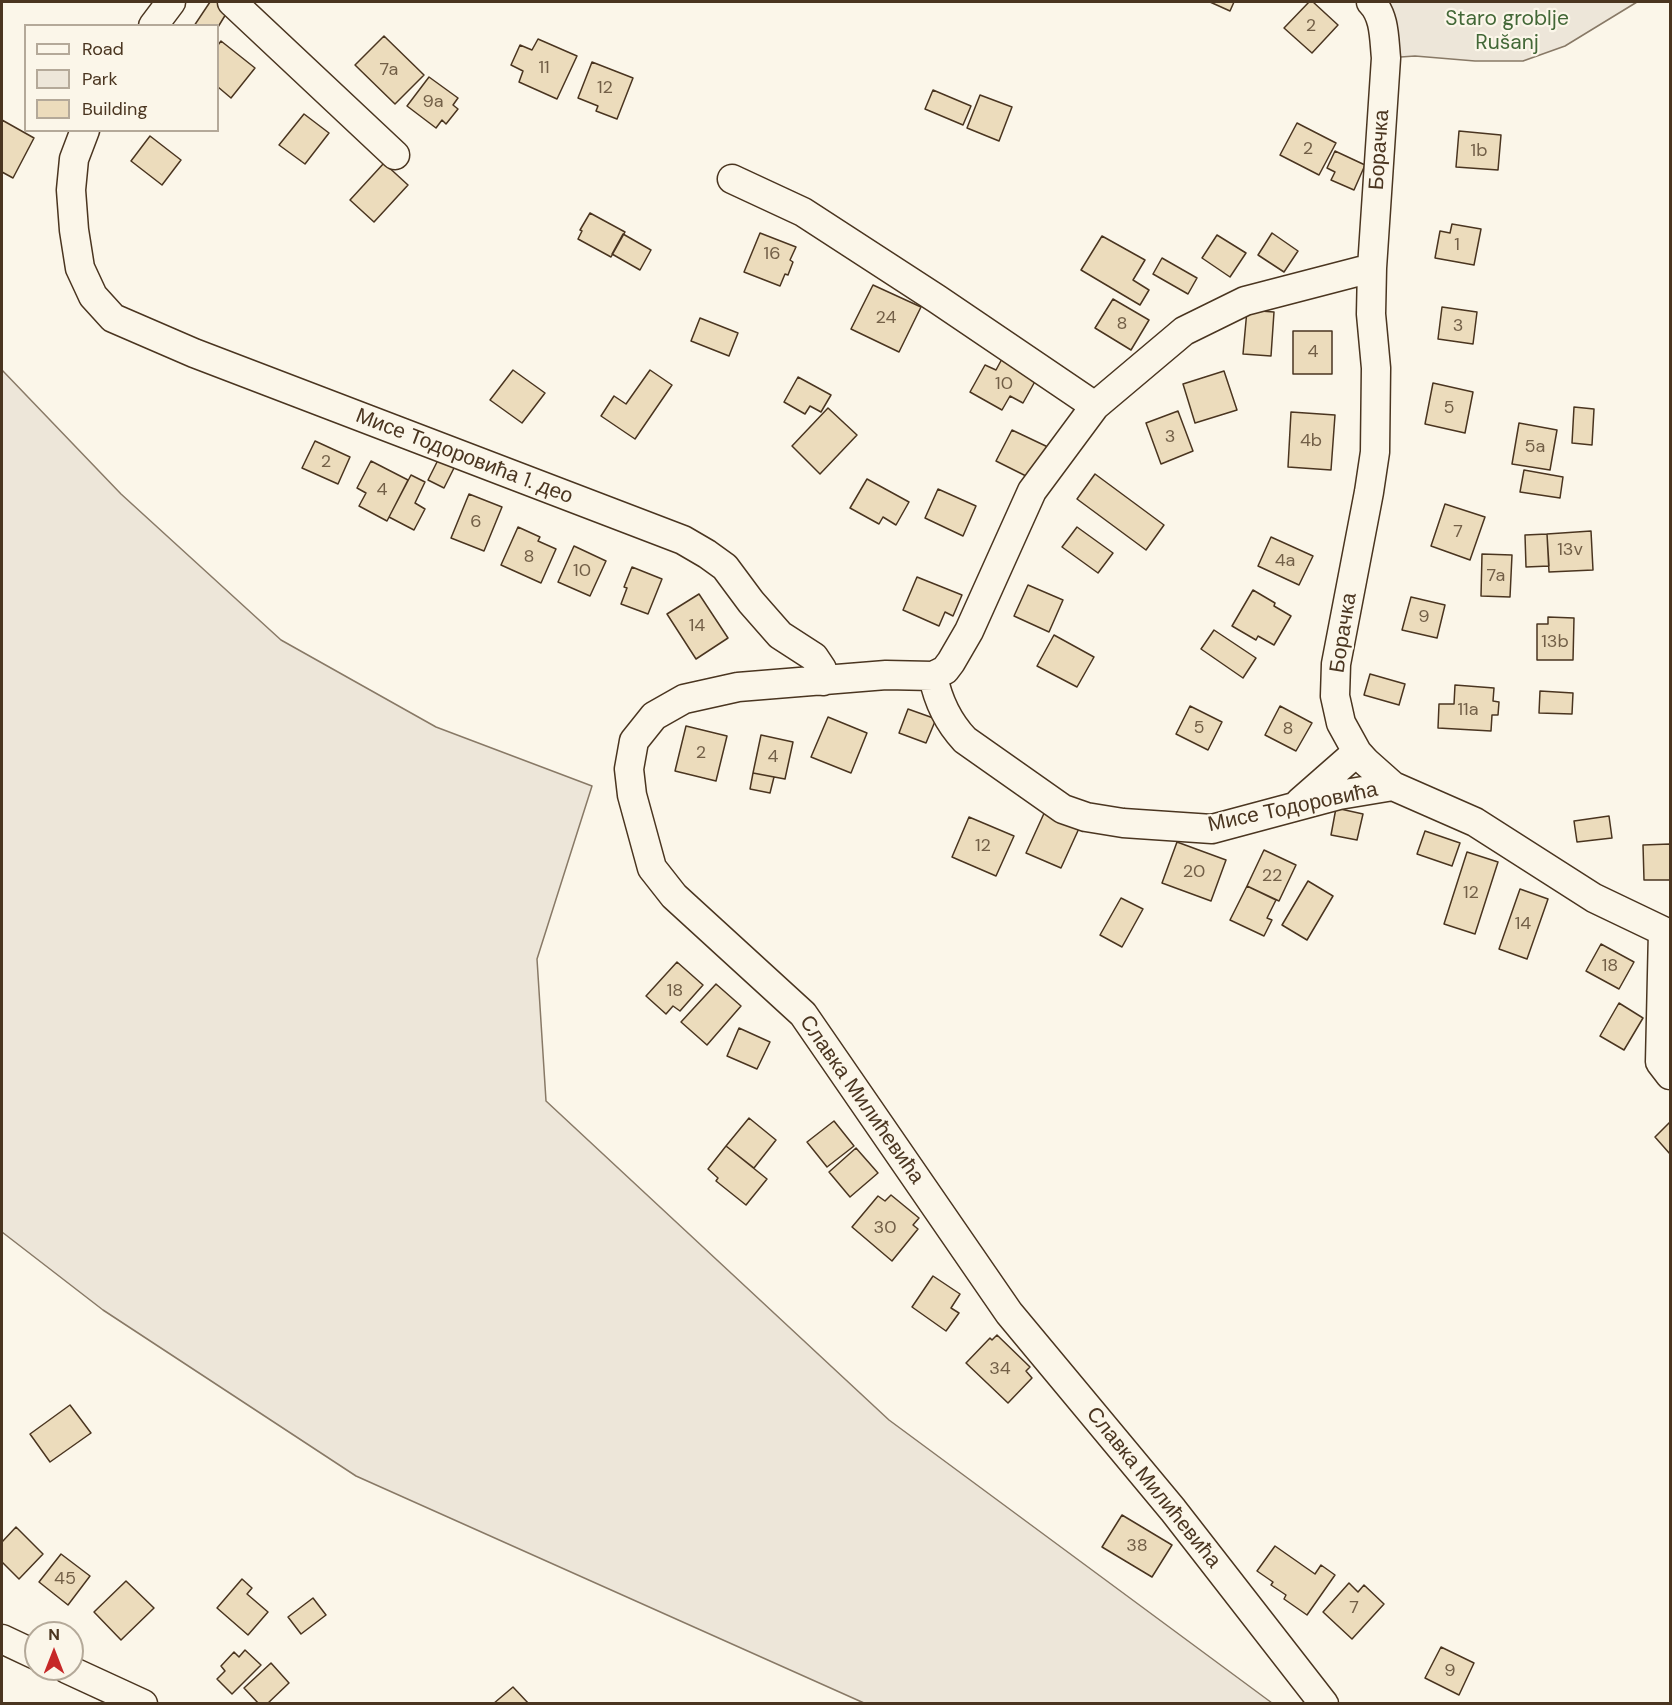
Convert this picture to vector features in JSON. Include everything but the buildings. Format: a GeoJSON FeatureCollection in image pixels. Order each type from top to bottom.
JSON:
{"type":"FeatureCollection","features":[{"type":"Feature","properties":{"kind":"street"},"geometry":{"type":"LineString","coordinates":[[232,2],[395,155]]}},
{"type":"Feature","properties":{"kind":"street","name":"Борачка"},"geometry":{"type":"LineString","coordinates":[[1376,4],[1383,28],[1386,58],[1372,268],[1371,314],[1376,368],[1375,452],[1336,664],[1335,696],[1341,723],[1357,752],[1394,786],[1476,822],[1594,898],[1667,929],[1660,1062],[1671,1075]]}},
{"type":"Feature","properties":{"kind":"street","name":"Мисе Тодоровића 1. део"},"geometry":{"type":"LineString","coordinates":[[84,132],[74,159],[71,190],[74,230],[81,267],[93,296],[113,318],[205,357],[683,540],[725,567],[780,635],[814,657],[822,669],[824,681]]}},
{"type":"Feature","properties":{"kind":"street"},"geometry":{"type":"LineString","coordinates":[[732,179],[803,212],[1095,406]]}},
{"type":"Feature","properties":{"kind":"street"},"geometry":{"type":"LineString","coordinates":[[933,676],[945,669],[951,662],[969,631],[1032,491],[1095,406],[1184,331],[1245,301],[1372,268]]}},
{"type":"Feature","properties":{"kind":"street","name":"Славка Милићевића"},"geometry":{"type":"LineString","coordinates":[[933,676],[886,675],[738,687],[684,699],[654,716],[634,741],[629,770],[632,795],[652,868],[674,896],[803,1014],[1009,1313],[1173,1510],[1324,1704]]}},
{"type":"Feature","properties":{"kind":"street","name":"Мисе Тодоровића"},"geometry":{"type":"LineString","coordinates":[[933,676],[936,692],[944,711],[952,727],[965,740],[1007,772],[1063,809],[1086,817],[1123,823],[1212,829],[1339,795],[1394,786]]}},
{"type":"Feature","properties":{"kind":"street"},"geometry":{"type":"LineString","coordinates":[[1293,807],[1357,752]]}},
{"type":"Feature","properties":{"kind":"street"},"geometry":{"type":"LineString","coordinates":[[2,1639],[24,1649]]}},
{"type":"Feature","properties":{"kind":"street"},"geometry":{"type":"LineString","coordinates":[[84,1677],[143,1704]]}},
{"type":"Feature","properties":{"kind":"green space","name":"Staro groblje Rušanj"},"geometry":{"type":"Polygon","coordinates":[[[1380,2],[1637,2],[1565,46],[1523,61],[1475,61],[1415,56],[1386,58],[1380,2]]]}},
{"type":"Feature","properties":{"kind":"green space"},"geometry":{"type":"Polygon","coordinates":[[[2,370],[121,494],[281,640],[436,727],[592,786],[537,959],[546,1101],[889,1420],[1272,1703],[864,1703],[356,1476],[103,1310],[2,1232],[2,370]]]}}]}
